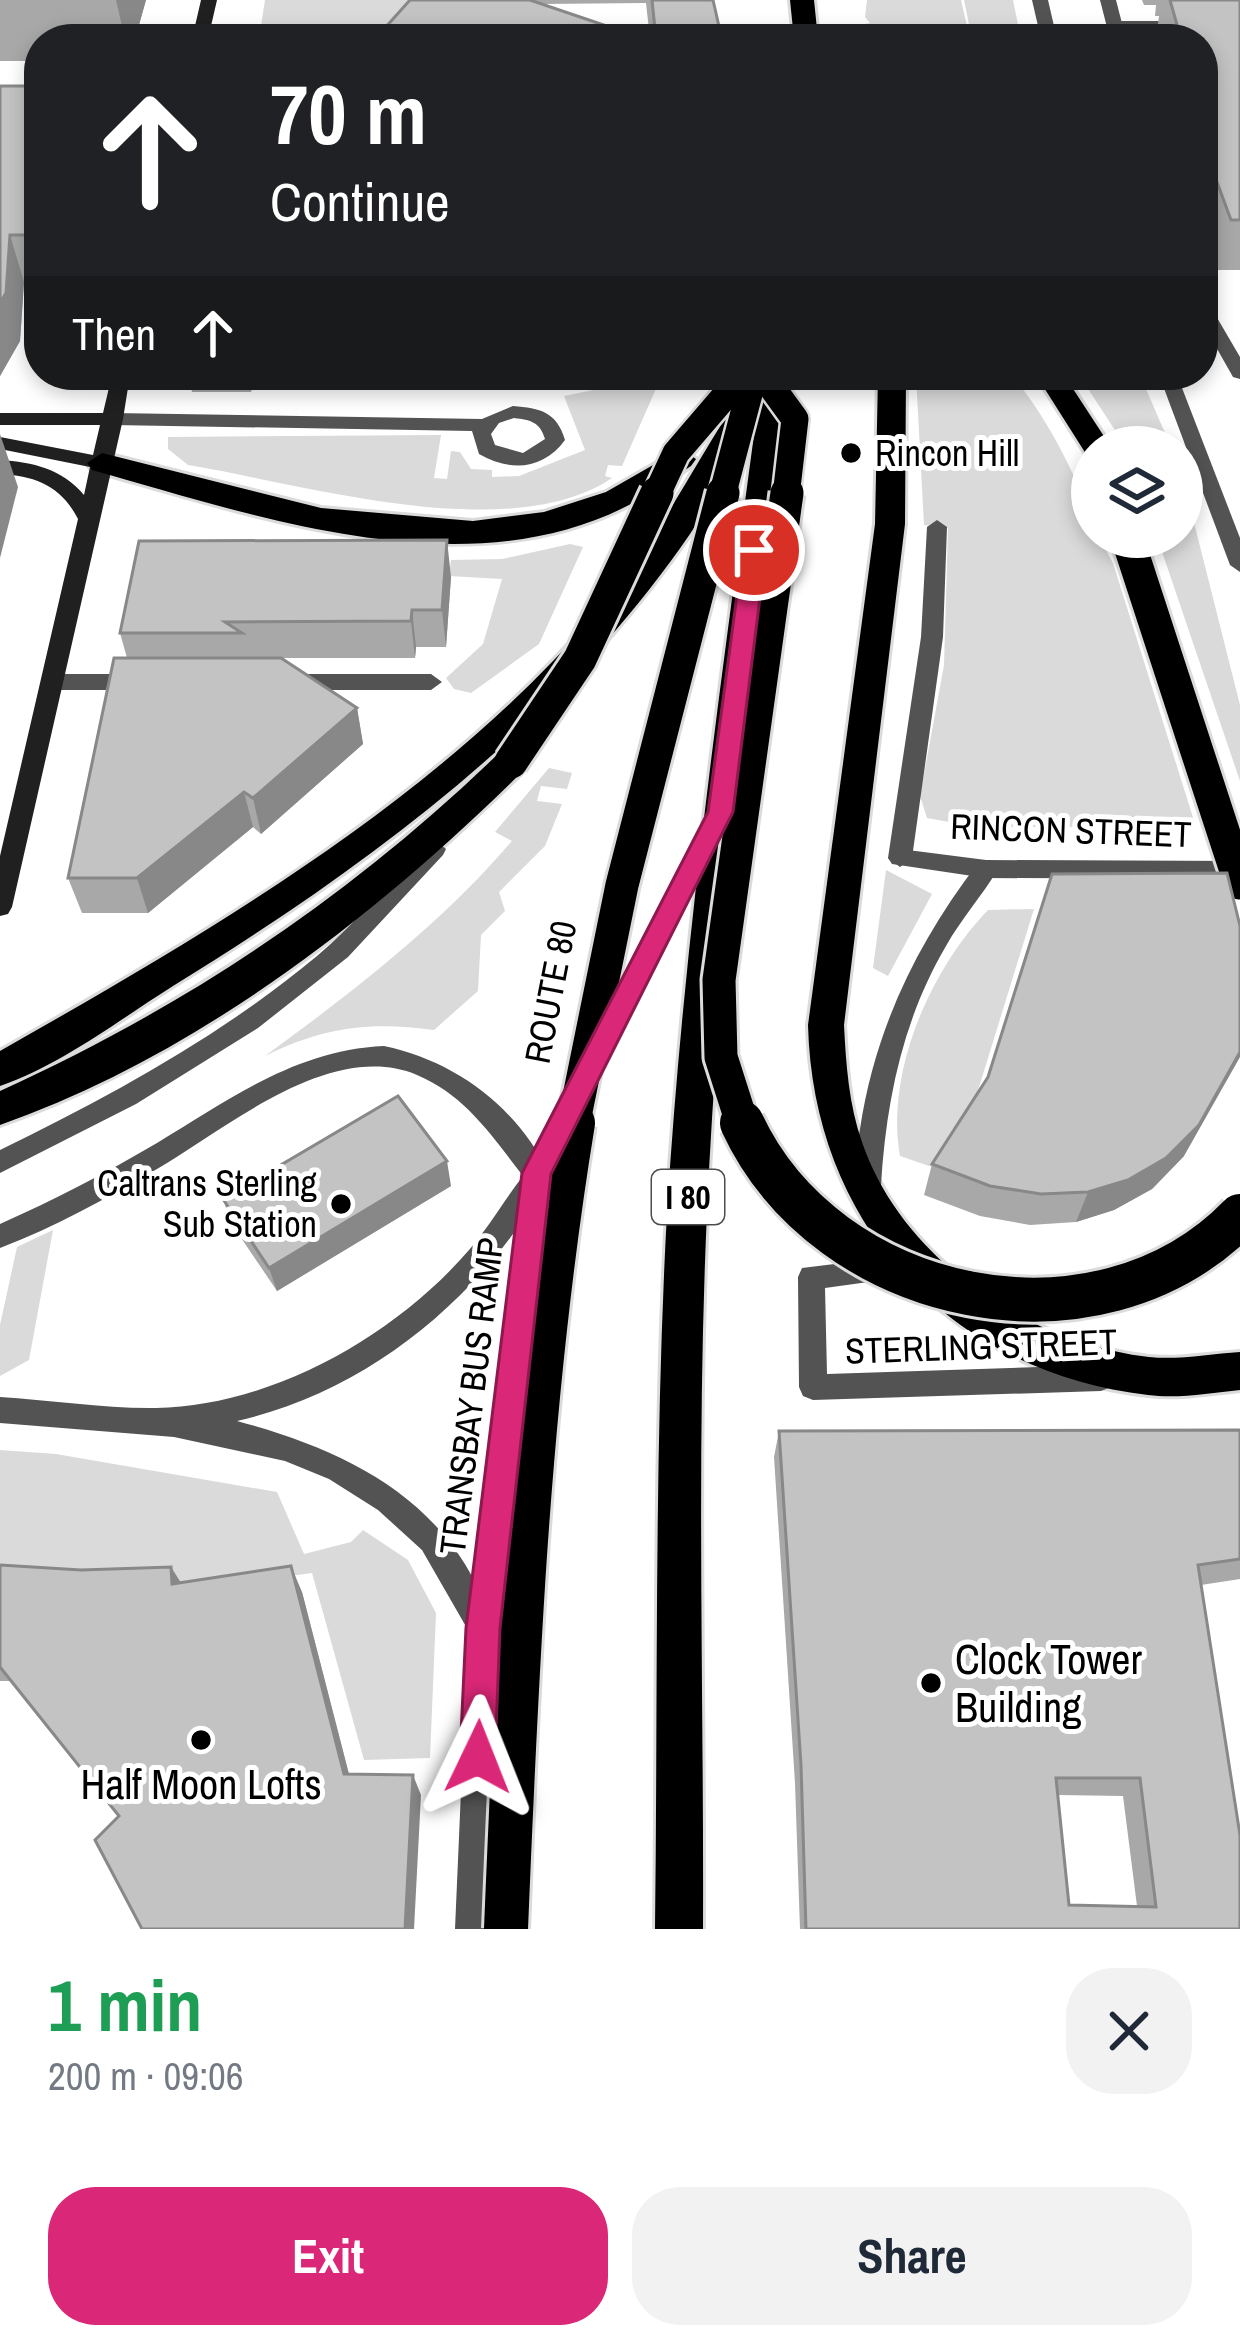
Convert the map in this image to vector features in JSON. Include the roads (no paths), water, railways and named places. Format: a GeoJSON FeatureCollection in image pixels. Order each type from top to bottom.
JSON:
{"type":"FeatureCollection","features":[{"type":"Feature","properties":{"kind":"highway"},"geometry":{"type":"LineString","coordinates":[[0,1109],[157,1034],[292,952],[411,860],[512,762],[580,658],[676,453],[731,390]]}},
{"type":"Feature","properties":{"kind":"highway"},"geometry":{"type":"LineString","coordinates":[[102,463],[356,524],[447,530],[525,525],[599,506],[652,481],[699,441],[734,390]]}},
{"type":"Feature","properties":{"kind":"highway"},"geometry":{"type":"LineString","coordinates":[[0,1070],[300,882],[514,718],[564,669],[653,563],[722,457],[751,390]]}},
{"type":"Feature","properties":{"kind":"highway","name":"ROUTE 80"},"geometry":{"type":"LineString","coordinates":[[506,1929],[523,1528],[562,1194],[610,926],[754,390]]}},
{"type":"Feature","properties":{"kind":"highway"},"geometry":{"type":"LineString","coordinates":[[771,390],[795,419],[730,902],[719,1020],[727,1088],[754,1155],[779,1188],[846,1243],[889,1268],[983,1297],[1091,1296],[1138,1285],[1190,1262],[1240,1216]]}},
{"type":"Feature","properties":{"kind":"highway","name":"I 80"},"geometry":{"type":"LineString","coordinates":[[679,1929],[679,1428],[686,1213],[721,812],[774,390]]}},
{"type":"Feature","properties":{"kind":"highway"},"geometry":{"type":"LineString","coordinates":[[892,390],[890,524],[826,1025],[834,1112],[868,1200],[901,1241],[991,1323],[1037,1349],[1091,1366],[1151,1376],[1240,1371]]}},
{"type":"Feature","properties":{"kind":"highway"},"geometry":{"type":"LineString","coordinates":[[1060,390],[1083,426]]}},
{"type":"Feature","properties":{"kind":"highway"},"geometry":{"type":"LineString","coordinates":[[1134,558],[1240,883]]}},
{"type":"Feature","properties":{"kind":"main road"},"geometry":{"type":"LineString","coordinates":[[0,908],[119,390]]}},
{"type":"Feature","properties":{"kind":"main road"},"geometry":{"type":"LineString","coordinates":[[0,419],[112,418]]}},
{"type":"Feature","properties":{"kind":"main road"},"geometry":{"type":"LineString","coordinates":[[0,443],[102,463]]}},
{"type":"Feature","properties":{"kind":"main road"},"geometry":{"type":"LineString","coordinates":[[0,467],[51,475],[75,494],[89,522]]}},
{"type":"Feature","properties":{"kind":"street"},"geometry":{"type":"LineString","coordinates":[[1218,334],[1240,373]]}},
{"type":"Feature","properties":{"kind":"street"},"geometry":{"type":"LineString","coordinates":[[1174,390],[1240,566]]}},
{"type":"Feature","properties":{"kind":"street"},"geometry":{"type":"LineString","coordinates":[[112,418],[485,425]]}},
{"type":"Feature","properties":{"kind":"street","name":"RINCON STREET"},"geometry":{"type":"LineString","coordinates":[[937,527],[932,637],[900,858],[986,869],[1240,870]]}},
{"type":"Feature","properties":{"kind":"street"},"geometry":{"type":"LineString","coordinates":[[52,682],[174,682]]}},
{"type":"Feature","properties":{"kind":"street"},"geometry":{"type":"LineString","coordinates":[[268,682],[431,682]]}},
{"type":"Feature","properties":{"kind":"street"},"geometry":{"type":"LineString","coordinates":[[0,1162],[164,1072],[313,972],[352,937],[512,762]]}},
{"type":"Feature","properties":{"kind":"street"},"geometry":{"type":"LineString","coordinates":[[10,1232],[133,1170],[290,1074],[357,1055],[400,1058],[455,1083],[483,1106],[536,1173],[721,812]]}},
{"type":"Feature","properties":{"kind":"street"},"geometry":{"type":"LineString","coordinates":[[868,1200],[872,1119],[893,1033],[925,956],[986,869]]}},
{"type":"Feature","properties":{"kind":"street","name":"TRANSBAY BUS RAMP"},"geometry":{"type":"LineString","coordinates":[[161,1421],[260,1402],[351,1365],[436,1304],[503,1233],[536,1173]]}},
{"type":"Feature","properties":{"kind":"street","name":"TRANSBAY BUS RAMP"},"geometry":{"type":"LineString","coordinates":[[470,1929],[483,1628],[536,1173]]}},
{"type":"Feature","properties":{"kind":"street","name":"STERLING STREET"},"geometry":{"type":"LineString","coordinates":[[901,1241],[874,1271],[812,1277],[813,1387],[1151,1376]]}},
{"type":"Feature","properties":{"kind":"street","name":"TRANSBAY BUS RAMP"},"geometry":{"type":"LineString","coordinates":[[0,1410],[161,1421],[250,1435],[317,1457],[388,1498],[435,1543],[483,1628]]}},
{"type":"Feature","properties":{"kind":"place","name":"Rincon Hill"},"geometry":{"type":"Point","coordinates":[851,453]}},
{"type":"Feature","properties":{"kind":"place","name":"Caltrans Sterling Sub Station"},"geometry":{"type":"Point","coordinates":[341,1204]}},
{"type":"Feature","properties":{"kind":"place","name":"Clock Tower Building"},"geometry":{"type":"Point","coordinates":[931,1683]}},
{"type":"Feature","properties":{"kind":"place","name":"Half Moon Lofts"},"geometry":{"type":"Point","coordinates":[201,1740]}}]}
